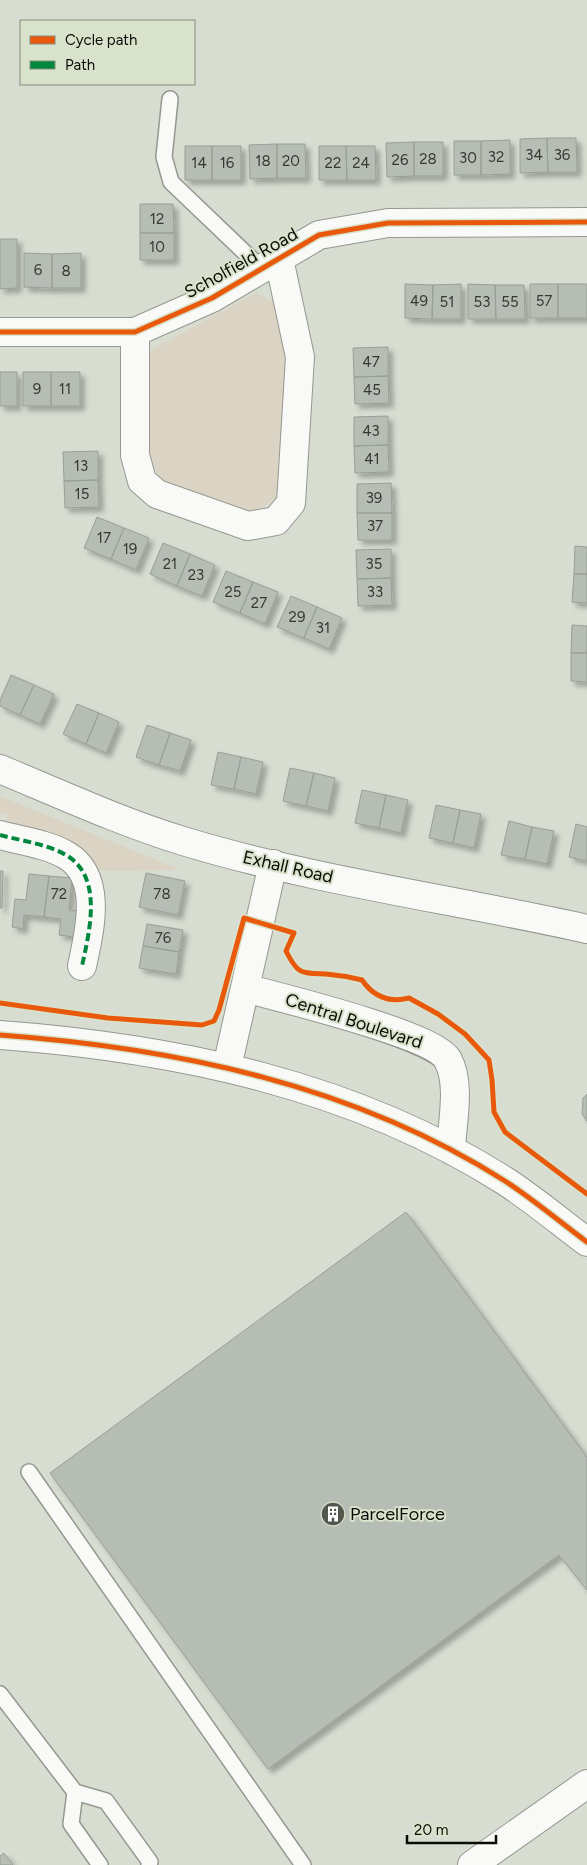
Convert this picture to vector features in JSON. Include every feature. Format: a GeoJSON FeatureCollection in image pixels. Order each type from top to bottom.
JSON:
{"type":"FeatureCollection","features":[{"type":"Feature","properties":{"kind":"street","name":"Scholfield Road"},"geometry":{"type":"LineString","coordinates":[[0,332],[135,332],[212,298],[319,235],[388,223],[587,222]]}},
{"type":"Feature","properties":{"kind":"street","name":"Scholfield Road"},"geometry":{"type":"LineString","coordinates":[[135,332],[135,455],[142,481],[157,494],[248,526],[276,521],[291,503],[300,357],[270,264]]}},
{"type":"Feature","properties":{"kind":"street","name":"Exhall Road"},"geometry":{"type":"LineString","coordinates":[[0,769],[65,797],[183,841],[273,864],[587,929]]}},
{"type":"Feature","properties":{"kind":"street"},"geometry":{"type":"LineString","coordinates":[[0,835],[49,848],[68,856],[83,870],[91,899],[90,919],[82,966]]}},
{"type":"Feature","properties":{"kind":"street"},"geometry":{"type":"LineString","coordinates":[[227,1067],[273,864]]}},
{"type":"Feature","properties":{"kind":"street","name":"Central Boulevard"},"geometry":{"type":"LineString","coordinates":[[245,988],[372,1023],[432,1046],[447,1058],[455,1080],[451,1150]]}},
{"type":"Feature","properties":{"kind":"street"},"geometry":{"type":"LineString","coordinates":[[0,1035],[133,1050],[227,1067],[294,1085],[362,1108],[451,1150],[506,1181],[587,1242]]}},
{"type":"Feature","properties":{"kind":"street"},"geometry":{"type":"LineString","coordinates":[[472,1865],[587,1784]]}},
{"type":"Feature","properties":{"kind":"lane"},"geometry":{"type":"LineString","coordinates":[[170,99],[164,157],[170,182],[270,264]]}},
{"type":"Feature","properties":{"kind":"lane"},"geometry":{"type":"LineString","coordinates":[[28,1472],[303,1865]]}},
{"type":"Feature","properties":{"kind":"lane"},"geometry":{"type":"LineString","coordinates":[[0,1694],[76,1792],[106,1801],[150,1862],[149,1865]]}},
{"type":"Feature","properties":{"kind":"lane"},"geometry":{"type":"LineString","coordinates":[[76,1792],[70,1824],[100,1865]]}},
{"type":"Feature","properties":{"kind":"shaded area"},"geometry":{"type":"Polygon","coordinates":[[[256,293],[275,303],[287,364],[282,486],[275,499],[255,512],[232,507],[160,479],[147,452],[147,352],[256,293]]]}},
{"type":"Feature","properties":{"kind":"shaded area"},"geometry":{"type":"Polygon","coordinates":[[[0,796],[181,870],[106,871],[91,868],[6,826],[7,814],[0,813],[0,796]]]}},
{"type":"Feature","properties":{"kind":"building"},"geometry":{"type":"Polygon","coordinates":[[[547,138],[548,172],[520,173],[520,139],[547,138]]]}},
{"type":"Feature","properties":{"kind":"building"},"geometry":{"type":"Polygon","coordinates":[[[547,138],[576,138],[577,172],[548,172],[547,138]]]}},
{"type":"Feature","properties":{"kind":"building"},"geometry":{"type":"Polygon","coordinates":[[[510,140],[510,174],[481,175],[481,141],[510,140]]]}},
{"type":"Feature","properties":{"kind":"building"},"geometry":{"type":"Polygon","coordinates":[[[454,141],[481,141],[481,175],[454,175],[454,141]]]}},
{"type":"Feature","properties":{"kind":"building"},"geometry":{"type":"Polygon","coordinates":[[[414,142],[414,176],[387,177],[386,143],[414,142]]]}},
{"type":"Feature","properties":{"kind":"building"},"geometry":{"type":"Polygon","coordinates":[[[414,142],[443,142],[443,176],[414,176],[414,142]]]}},
{"type":"Feature","properties":{"kind":"building"},"geometry":{"type":"Polygon","coordinates":[[[277,144],[305,144],[306,178],[277,178],[277,144]]]}},
{"type":"Feature","properties":{"kind":"building"},"geometry":{"type":"Polygon","coordinates":[[[277,144],[277,178],[250,179],[249,145],[277,144]]]}},
{"type":"Feature","properties":{"kind":"building"},"geometry":{"type":"Polygon","coordinates":[[[185,146],[212,146],[212,180],[185,180],[185,146]]]}},
{"type":"Feature","properties":{"kind":"building"},"geometry":{"type":"Polygon","coordinates":[[[212,146],[241,146],[241,180],[212,180],[212,146]]]}},
{"type":"Feature","properties":{"kind":"building"},"geometry":{"type":"Polygon","coordinates":[[[319,146],[346,146],[347,180],[319,180],[319,146]]]}},
{"type":"Feature","properties":{"kind":"building"},"geometry":{"type":"Polygon","coordinates":[[[346,146],[375,146],[376,180],[347,180],[346,146]]]}},
{"type":"Feature","properties":{"kind":"building"},"geometry":{"type":"Polygon","coordinates":[[[140,204],[173,204],[174,233],[140,233],[140,204]]]}},
{"type":"Feature","properties":{"kind":"building"},"geometry":{"type":"Polygon","coordinates":[[[140,233],[174,233],[174,260],[140,260],[140,233]]]}},
{"type":"Feature","properties":{"kind":"building"},"geometry":{"type":"Polygon","coordinates":[[[0,239],[17,239],[17,288],[0,289],[0,239]]]}},
{"type":"Feature","properties":{"kind":"building"},"geometry":{"type":"Polygon","coordinates":[[[24,253],[52,254],[52,288],[24,287],[24,253]]]}},
{"type":"Feature","properties":{"kind":"building"},"geometry":{"type":"Polygon","coordinates":[[[81,253],[81,288],[52,288],[52,254],[81,253]]]}},
{"type":"Feature","properties":{"kind":"building"},"geometry":{"type":"Polygon","coordinates":[[[405,284],[433,285],[432,319],[405,318],[405,284]]]}},
{"type":"Feature","properties":{"kind":"building"},"geometry":{"type":"Polygon","coordinates":[[[461,284],[461,319],[432,319],[433,285],[461,284]]]}},
{"type":"Feature","properties":{"kind":"building"},"geometry":{"type":"Polygon","coordinates":[[[468,284],[495,285],[496,319],[468,319],[468,284]]]}},
{"type":"Feature","properties":{"kind":"building"},"geometry":{"type":"Polygon","coordinates":[[[530,284],[558,284],[558,318],[530,318],[530,284]]]}},
{"type":"Feature","properties":{"kind":"building"},"geometry":{"type":"Polygon","coordinates":[[[558,284],[587,284],[587,318],[558,318],[558,284]]]}},
{"type":"Feature","properties":{"kind":"building"},"geometry":{"type":"Polygon","coordinates":[[[495,285],[524,285],[525,319],[496,319],[495,285]]]}},
{"type":"Feature","properties":{"kind":"building"},"geometry":{"type":"Polygon","coordinates":[[[388,347],[388,376],[354,377],[353,348],[388,347]]]}},
{"type":"Feature","properties":{"kind":"building"},"geometry":{"type":"Polygon","coordinates":[[[0,372],[17,372],[17,406],[0,406],[0,372]]]}},
{"type":"Feature","properties":{"kind":"building"},"geometry":{"type":"Polygon","coordinates":[[[23,372],[51,372],[51,406],[23,406],[23,372]]]}},
{"type":"Feature","properties":{"kind":"building"},"geometry":{"type":"Polygon","coordinates":[[[51,372],[80,372],[80,406],[51,406],[51,372]]]}},
{"type":"Feature","properties":{"kind":"building"},"geometry":{"type":"Polygon","coordinates":[[[388,376],[389,403],[355,404],[354,377],[388,376]]]}},
{"type":"Feature","properties":{"kind":"building"},"geometry":{"type":"Polygon","coordinates":[[[388,416],[388,445],[354,446],[354,417],[388,416]]]}},
{"type":"Feature","properties":{"kind":"building"},"geometry":{"type":"Polygon","coordinates":[[[388,445],[389,472],[355,473],[354,446],[388,445]]]}},
{"type":"Feature","properties":{"kind":"building"},"geometry":{"type":"Polygon","coordinates":[[[98,451],[98,480],[64,481],[63,452],[98,451]]]}},
{"type":"Feature","properties":{"kind":"building"},"geometry":{"type":"Polygon","coordinates":[[[98,480],[99,507],[65,508],[64,481],[98,480]]]}},
{"type":"Feature","properties":{"kind":"building"},"geometry":{"type":"Polygon","coordinates":[[[391,483],[392,513],[357,513],[357,484],[391,483]]]}},
{"type":"Feature","properties":{"kind":"building"},"geometry":{"type":"Polygon","coordinates":[[[357,513],[392,513],[392,540],[358,540],[357,513]]]}},
{"type":"Feature","properties":{"kind":"building"},"geometry":{"type":"Polygon","coordinates":[[[97,517],[124,528],[111,559],[84,548],[97,517]]]}},
{"type":"Feature","properties":{"kind":"building"},"geometry":{"type":"Polygon","coordinates":[[[124,528],[149,538],[136,570],[111,559],[124,528]]]}},
{"type":"Feature","properties":{"kind":"building"},"geometry":{"type":"Polygon","coordinates":[[[163,543],[190,554],[177,586],[150,574],[163,543]]]}},
{"type":"Feature","properties":{"kind":"building"},"geometry":{"type":"Polygon","coordinates":[[[575,546],[587,547],[587,574],[574,574],[575,546]]]}},
{"type":"Feature","properties":{"kind":"building"},"geometry":{"type":"Polygon","coordinates":[[[391,549],[391,578],[357,579],[356,550],[391,549]]]}},
{"type":"Feature","properties":{"kind":"building"},"geometry":{"type":"Polygon","coordinates":[[[190,554],[215,565],[202,596],[177,586],[190,554]]]}},
{"type":"Feature","properties":{"kind":"building"},"geometry":{"type":"Polygon","coordinates":[[[226,571],[253,582],[240,613],[213,602],[226,571]]]}},
{"type":"Feature","properties":{"kind":"building"},"geometry":{"type":"Polygon","coordinates":[[[574,574],[587,574],[587,603],[572,602],[574,574]]]}},
{"type":"Feature","properties":{"kind":"building"},"geometry":{"type":"Polygon","coordinates":[[[391,578],[392,605],[358,606],[357,579],[391,578]]]}},
{"type":"Feature","properties":{"kind":"building"},"geometry":{"type":"Polygon","coordinates":[[[253,582],[278,592],[265,624],[240,613],[253,582]]]}},
{"type":"Feature","properties":{"kind":"building"},"geometry":{"type":"Polygon","coordinates":[[[291,596],[317,607],[304,638],[277,627],[291,596]]]}},
{"type":"Feature","properties":{"kind":"building"},"geometry":{"type":"Polygon","coordinates":[[[317,607],[342,618],[329,649],[304,638],[317,607]]]}},
{"type":"Feature","properties":{"kind":"building"},"geometry":{"type":"Polygon","coordinates":[[[572,625],[587,626],[587,653],[571,653],[572,625]]]}},
{"type":"Feature","properties":{"kind":"building"},"geometry":{"type":"Polygon","coordinates":[[[571,653],[587,653],[587,682],[571,681],[571,653]]]}},
{"type":"Feature","properties":{"kind":"building"},"geometry":{"type":"Polygon","coordinates":[[[11,675],[34,685],[20,715],[0,706],[0,700],[11,675]]]}},
{"type":"Feature","properties":{"kind":"building"},"geometry":{"type":"Polygon","coordinates":[[[34,685],[54,694],[40,724],[20,715],[34,685]]]}},
{"type":"Feature","properties":{"kind":"building"},"geometry":{"type":"Polygon","coordinates":[[[77,704],[99,713],[86,744],[63,734],[77,704]]]}},
{"type":"Feature","properties":{"kind":"building"},"geometry":{"type":"Polygon","coordinates":[[[99,713],[119,722],[106,753],[86,744],[99,713]]]}},
{"type":"Feature","properties":{"kind":"building"},"geometry":{"type":"Polygon","coordinates":[[[147,725],[170,733],[159,765],[136,757],[147,725]]]}},
{"type":"Feature","properties":{"kind":"building"},"geometry":{"type":"Polygon","coordinates":[[[170,733],[191,740],[180,771],[159,765],[170,733]]]}},
{"type":"Feature","properties":{"kind":"building"},"geometry":{"type":"Polygon","coordinates":[[[218,752],[241,757],[234,789],[211,785],[218,752]]]}},
{"type":"Feature","properties":{"kind":"building"},"geometry":{"type":"Polygon","coordinates":[[[241,757],[263,762],[256,794],[234,789],[241,757]]]}},
{"type":"Feature","properties":{"kind":"building"},"geometry":{"type":"Polygon","coordinates":[[[290,768],[314,773],[306,806],[283,801],[290,768]]]}},
{"type":"Feature","properties":{"kind":"building"},"geometry":{"type":"Polygon","coordinates":[[[314,773],[335,778],[328,811],[306,806],[314,773]]]}},
{"type":"Feature","properties":{"kind":"building"},"geometry":{"type":"Polygon","coordinates":[[[362,790],[386,795],[379,828],[355,823],[362,790]]]}},
{"type":"Feature","properties":{"kind":"building"},"geometry":{"type":"Polygon","coordinates":[[[386,795],[408,800],[401,833],[379,828],[386,795]]]}},
{"type":"Feature","properties":{"kind":"building"},"geometry":{"type":"Polygon","coordinates":[[[436,805],[460,810],[453,843],[429,838],[436,805]]]}},
{"type":"Feature","properties":{"kind":"building"},"geometry":{"type":"Polygon","coordinates":[[[460,810],[481,814],[474,848],[453,843],[460,810]]]}},
{"type":"Feature","properties":{"kind":"building"},"geometry":{"type":"Polygon","coordinates":[[[509,821],[532,827],[525,859],[501,855],[509,821]]]}},
{"type":"Feature","properties":{"kind":"building"},"geometry":{"type":"Polygon","coordinates":[[[576,824],[587,827],[587,861],[569,857],[576,824]]]}},
{"type":"Feature","properties":{"kind":"building"},"geometry":{"type":"Polygon","coordinates":[[[532,827],[554,831],[547,864],[525,859],[532,827]]]}},
{"type":"Feature","properties":{"kind":"building"},"geometry":{"type":"Polygon","coordinates":[[[0,871],[3,871],[2,908],[0,908],[0,871]]]}},
{"type":"Feature","properties":{"kind":"building"},"geometry":{"type":"Polygon","coordinates":[[[146,873],[185,881],[178,915],[139,907],[146,873]]]}},
{"type":"Feature","properties":{"kind":"building"},"geometry":{"type":"Polygon","coordinates":[[[29,874],[49,876],[44,917],[24,915],[23,929],[12,927],[15,899],[26,900],[29,874]]]}},
{"type":"Feature","properties":{"kind":"building"},"geometry":{"type":"Polygon","coordinates":[[[49,876],[72,878],[69,910],[77,911],[75,937],[59,935],[61,919],[44,917],[49,876]]]}},
{"type":"Feature","properties":{"kind":"building"},"geometry":{"type":"Polygon","coordinates":[[[147,924],[183,930],[179,952],[143,946],[147,924]]]}},
{"type":"Feature","properties":{"kind":"building"},"geometry":{"type":"Polygon","coordinates":[[[143,946],[179,952],[176,974],[139,968],[143,946]]]}},
{"type":"Feature","properties":{"kind":"building"},"geometry":{"type":"Polygon","coordinates":[[[587,1094],[587,1121],[582,1114],[583,1098],[587,1094]]]}},
{"type":"Feature","properties":{"kind":"building","name":"ParcelForce"},"geometry":{"type":"Polygon","coordinates":[[[406,1212],[587,1457],[587,1590],[559,1555],[268,1769],[50,1473],[406,1212]]]}},
{"type":"Feature","properties":{"kind":"building"},"geometry":{"type":"Polygon","coordinates":[[[4,1853],[13,1865],[0,1865],[0,1856],[4,1853]]]}},
{"type":"Feature","properties":{"kind":"marked path"},"geometry":{"type":"LineString","coordinates":[[0,835],[59,851],[78,865],[86,877],[90,891],[91,906],[88,938],[82,966]]}},
{"type":"Feature","properties":{"kind":"cycle path"},"geometry":{"type":"LineString","coordinates":[[0,332],[135,332],[212,298],[319,235],[388,223],[587,222]]}},
{"type":"Feature","properties":{"kind":"cycle path"},"geometry":{"type":"LineString","coordinates":[[0,1003],[108,1018],[202,1025],[214,1021],[219,1010],[244,918],[294,933],[286,951],[297,969],[306,973],[362,980],[376,994],[388,999],[409,998],[438,1014],[465,1034],[489,1060],[494,1112],[505,1132],[587,1194]]}},
{"type":"Feature","properties":{"kind":"cycle path"},"geometry":{"type":"LineString","coordinates":[[0,1035],[132,1050],[197,1062],[262,1077],[325,1096],[387,1120],[447,1148],[505,1181],[587,1242]]}},
{"type":"Feature","properties":{"kind":"place","name":"ParcelForce"},"geometry":{"type":"Point","coordinates":[333,1514]}}]}
